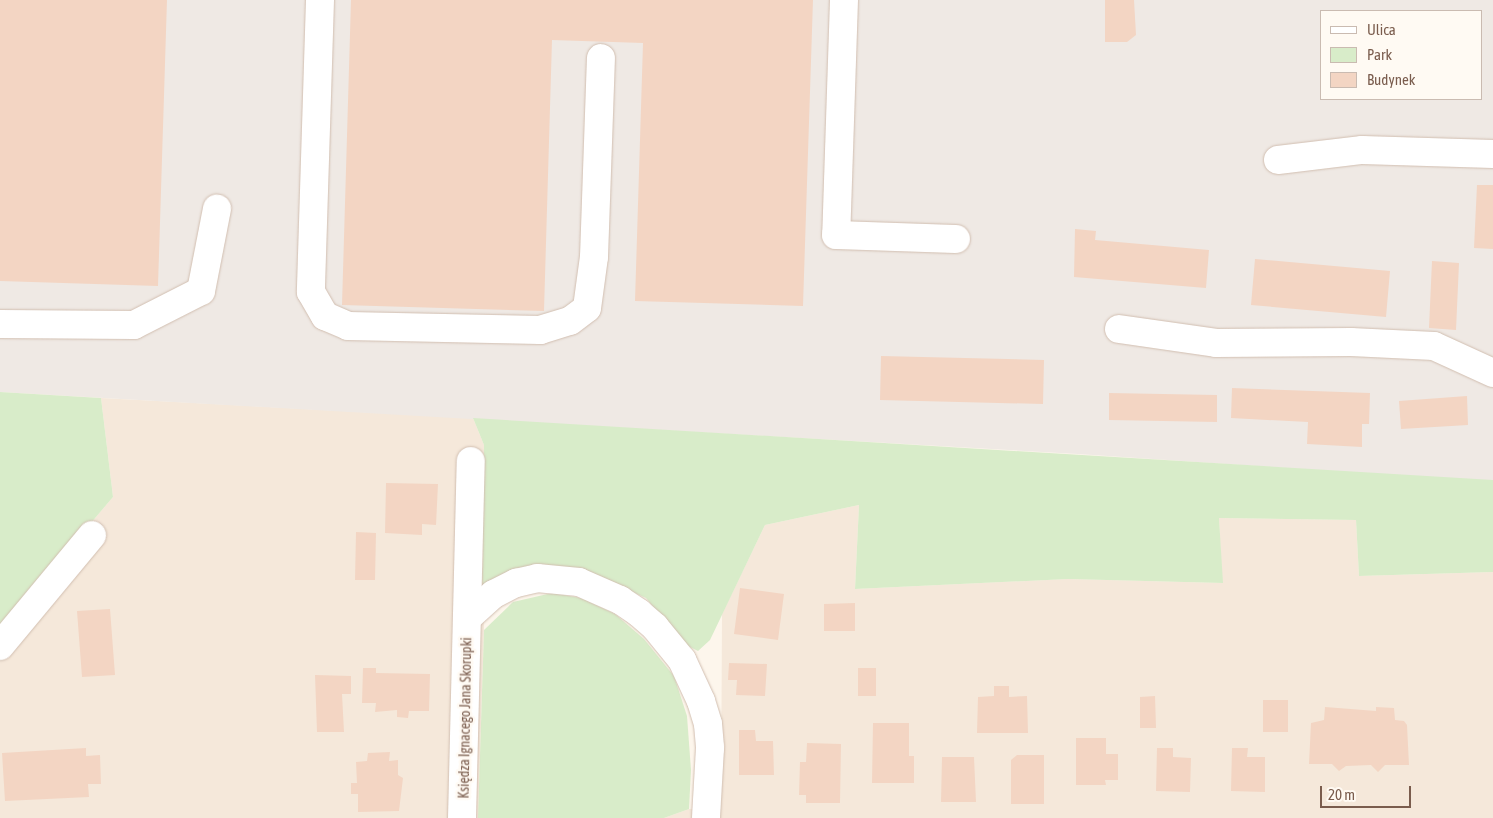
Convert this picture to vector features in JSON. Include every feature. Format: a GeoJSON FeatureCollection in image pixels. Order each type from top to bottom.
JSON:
{"type":"FeatureCollection","features":[{"type":"Feature","properties":{"kind":"street"},"geometry":{"type":"LineString","coordinates":[[320,0],[311,292],[325,316],[348,326],[540,330],[570,321],[587,308],[594,257],[601,58]]}},
{"type":"Feature","properties":{"kind":"street"},"geometry":{"type":"LineString","coordinates":[[844,0],[836,235],[956,239]]}},
{"type":"Feature","properties":{"kind":"street"},"geometry":{"type":"LineString","coordinates":[[1278,160],[1362,150],[1493,154]]}},
{"type":"Feature","properties":{"kind":"street"},"geometry":{"type":"LineString","coordinates":[[0,324],[134,325],[201,291],[217,210]]}},
{"type":"Feature","properties":{"kind":"street"},"geometry":{"type":"LineString","coordinates":[[1119,329],[1216,343],[1351,342],[1434,346],[1493,373]]}},
{"type":"Feature","properties":{"kind":"street","name":"Księdza Ignacego Jana Skorupki"},"geometry":{"type":"LineString","coordinates":[[462,818],[471,461]]}},
{"type":"Feature","properties":{"kind":"street"},"geometry":{"type":"LineString","coordinates":[[0,646],[92,535]]}},
{"type":"Feature","properties":{"kind":"street","name":"Księdza Ignacego Jana Skorupki"},"geometry":{"type":"LineString","coordinates":[[467,618],[494,594],[516,583],[537,578],[579,582],[620,600],[639,613],[655,627],[682,660],[701,701],[708,724],[710,748],[706,818]]}},
{"type":"Feature","properties":{"kind":"shaded area"},"geometry":{"type":"Polygon","coordinates":[[[0,0],[1493,0],[1493,482],[1078,454],[0,392],[0,0]]]}},
{"type":"Feature","properties":{"kind":"shaded area"},"geometry":{"type":"Polygon","coordinates":[[[101,398],[473,418],[484,445],[484,630],[478,818],[0,818],[0,630],[113,497],[101,398]]]}},
{"type":"Feature","properties":{"kind":"shaded area"},"geometry":{"type":"Polygon","coordinates":[[[859,505],[855,589],[1068,579],[1222,583],[1219,518],[1356,520],[1359,576],[1493,572],[1493,818],[664,818],[689,809],[721,809],[722,614],[765,525],[859,505]]]}},
{"type":"Feature","properties":{"kind":"green space"},"geometry":{"type":"Polygon","coordinates":[[[0,392],[101,398],[113,497],[0,630],[0,392]]]}},
{"type":"Feature","properties":{"kind":"green space"},"geometry":{"type":"Polygon","coordinates":[[[473,418],[1493,480],[1493,572],[1359,576],[1356,520],[1219,518],[1223,583],[1068,579],[855,589],[859,505],[765,525],[710,640],[698,651],[684,644],[646,598],[599,577],[542,564],[502,575],[482,587],[484,445],[473,418]]]}},
{"type":"Feature","properties":{"kind":"green space"},"geometry":{"type":"Polygon","coordinates":[[[552,593],[581,598],[615,614],[644,639],[674,676],[687,716],[691,770],[689,809],[664,818],[478,818],[484,630],[513,602],[552,593]]]}},
{"type":"Feature","properties":{"kind":"building"},"geometry":{"type":"Polygon","coordinates":[[[0,0],[167,0],[158,286],[0,281],[0,0]]]}},
{"type":"Feature","properties":{"kind":"building"},"geometry":{"type":"Polygon","coordinates":[[[351,0],[813,0],[803,306],[635,301],[643,43],[552,40],[544,311],[342,305],[351,0]]]}},
{"type":"Feature","properties":{"kind":"building"},"geometry":{"type":"Polygon","coordinates":[[[1105,0],[1134,0],[1136,35],[1127,42],[1105,42],[1105,0]]]}},
{"type":"Feature","properties":{"kind":"building"},"geometry":{"type":"Polygon","coordinates":[[[1477,185],[1493,185],[1493,249],[1474,248],[1477,185]]]}},
{"type":"Feature","properties":{"kind":"building"},"geometry":{"type":"Polygon","coordinates":[[[1075,229],[1096,231],[1095,240],[1209,250],[1206,288],[1074,277],[1075,229]]]}},
{"type":"Feature","properties":{"kind":"building"},"geometry":{"type":"Polygon","coordinates":[[[1255,259],[1390,271],[1386,317],[1251,305],[1255,259]]]}},
{"type":"Feature","properties":{"kind":"building"},"geometry":{"type":"Polygon","coordinates":[[[1432,261],[1459,263],[1456,330],[1429,328],[1432,261]]]}},
{"type":"Feature","properties":{"kind":"building"},"geometry":{"type":"Polygon","coordinates":[[[881,356],[1044,360],[1043,404],[880,400],[881,356]]]}},
{"type":"Feature","properties":{"kind":"building"},"geometry":{"type":"Polygon","coordinates":[[[1232,388],[1370,393],[1369,424],[1362,424],[1362,447],[1307,444],[1308,422],[1231,418],[1232,388]]]}},
{"type":"Feature","properties":{"kind":"building"},"geometry":{"type":"Polygon","coordinates":[[[1109,393],[1217,395],[1217,422],[1109,420],[1109,393]]]}},
{"type":"Feature","properties":{"kind":"building"},"geometry":{"type":"Polygon","coordinates":[[[1467,396],[1468,425],[1401,429],[1399,401],[1467,396]]]}},
{"type":"Feature","properties":{"kind":"building"},"geometry":{"type":"Polygon","coordinates":[[[386,483],[438,484],[436,525],[422,524],[422,535],[385,533],[386,483]]]}},
{"type":"Feature","properties":{"kind":"building"},"geometry":{"type":"Polygon","coordinates":[[[356,532],[376,533],[375,580],[355,580],[356,532]]]}},
{"type":"Feature","properties":{"kind":"building"},"geometry":{"type":"Polygon","coordinates":[[[740,588],[784,594],[778,640],[734,634],[740,588]]]}},
{"type":"Feature","properties":{"kind":"building"},"geometry":{"type":"Polygon","coordinates":[[[855,603],[855,631],[824,631],[824,604],[855,603]]]}},
{"type":"Feature","properties":{"kind":"building"},"geometry":{"type":"Polygon","coordinates":[[[110,609],[115,675],[82,677],[77,611],[110,609]]]}},
{"type":"Feature","properties":{"kind":"building"},"geometry":{"type":"Polygon","coordinates":[[[729,663],[767,664],[765,696],[736,695],[737,680],[728,680],[729,663]]]}},
{"type":"Feature","properties":{"kind":"building"},"geometry":{"type":"Polygon","coordinates":[[[363,668],[376,668],[376,673],[430,674],[429,711],[409,711],[408,718],[397,717],[397,710],[375,712],[376,703],[362,703],[363,668]]]}},
{"type":"Feature","properties":{"kind":"building"},"geometry":{"type":"Polygon","coordinates":[[[858,668],[876,668],[876,696],[858,696],[858,668]]]}},
{"type":"Feature","properties":{"kind":"building"},"geometry":{"type":"Polygon","coordinates":[[[315,675],[351,676],[351,694],[342,694],[344,732],[317,732],[315,675]]]}},
{"type":"Feature","properties":{"kind":"building"},"geometry":{"type":"Polygon","coordinates":[[[994,686],[1009,686],[1009,697],[1027,696],[1028,733],[977,733],[978,697],[994,696],[994,686]]]}},
{"type":"Feature","properties":{"kind":"building"},"geometry":{"type":"Polygon","coordinates":[[[1155,696],[1156,728],[1140,728],[1140,697],[1155,696]]]}},
{"type":"Feature","properties":{"kind":"building"},"geometry":{"type":"Polygon","coordinates":[[[1263,700],[1288,700],[1288,732],[1263,732],[1263,700]]]}},
{"type":"Feature","properties":{"kind":"building"},"geometry":{"type":"Polygon","coordinates":[[[1325,707],[1376,711],[1376,707],[1394,708],[1395,720],[1404,721],[1407,725],[1409,765],[1385,765],[1378,772],[1371,765],[1346,766],[1339,771],[1332,764],[1309,764],[1311,723],[1324,720],[1325,707]]]}},
{"type":"Feature","properties":{"kind":"building"},"geometry":{"type":"Polygon","coordinates":[[[873,723],[909,723],[909,756],[914,756],[914,783],[872,783],[873,723]]]}},
{"type":"Feature","properties":{"kind":"building"},"geometry":{"type":"Polygon","coordinates":[[[739,730],[755,730],[756,741],[773,741],[774,775],[739,775],[739,730]]]}},
{"type":"Feature","properties":{"kind":"building"},"geometry":{"type":"Polygon","coordinates":[[[1076,738],[1106,738],[1106,754],[1118,754],[1118,780],[1105,780],[1106,785],[1076,785],[1076,738]]]}},
{"type":"Feature","properties":{"kind":"building"},"geometry":{"type":"Polygon","coordinates":[[[807,743],[841,744],[840,803],[806,803],[806,795],[799,795],[800,762],[806,762],[807,743]]]}},
{"type":"Feature","properties":{"kind":"building"},"geometry":{"type":"Polygon","coordinates":[[[86,748],[86,756],[100,755],[101,784],[88,784],[89,797],[5,801],[2,753],[86,748]]]}},
{"type":"Feature","properties":{"kind":"building"},"geometry":{"type":"Polygon","coordinates":[[[1157,748],[1173,748],[1173,757],[1191,758],[1190,792],[1156,791],[1157,748]]]}},
{"type":"Feature","properties":{"kind":"building"},"geometry":{"type":"Polygon","coordinates":[[[1232,748],[1248,748],[1247,757],[1265,757],[1265,792],[1231,791],[1232,748]]]}},
{"type":"Feature","properties":{"kind":"building"},"geometry":{"type":"Polygon","coordinates":[[[390,752],[389,761],[398,760],[398,775],[403,778],[399,811],[358,812],[358,794],[351,794],[351,783],[357,783],[356,762],[367,761],[368,753],[390,752]]]}},
{"type":"Feature","properties":{"kind":"building"},"geometry":{"type":"Polygon","coordinates":[[[1017,755],[1044,755],[1044,804],[1011,804],[1011,760],[1017,755]]]}},
{"type":"Feature","properties":{"kind":"building"},"geometry":{"type":"Polygon","coordinates":[[[942,757],[974,757],[976,802],[941,802],[942,757]]]}}]}
